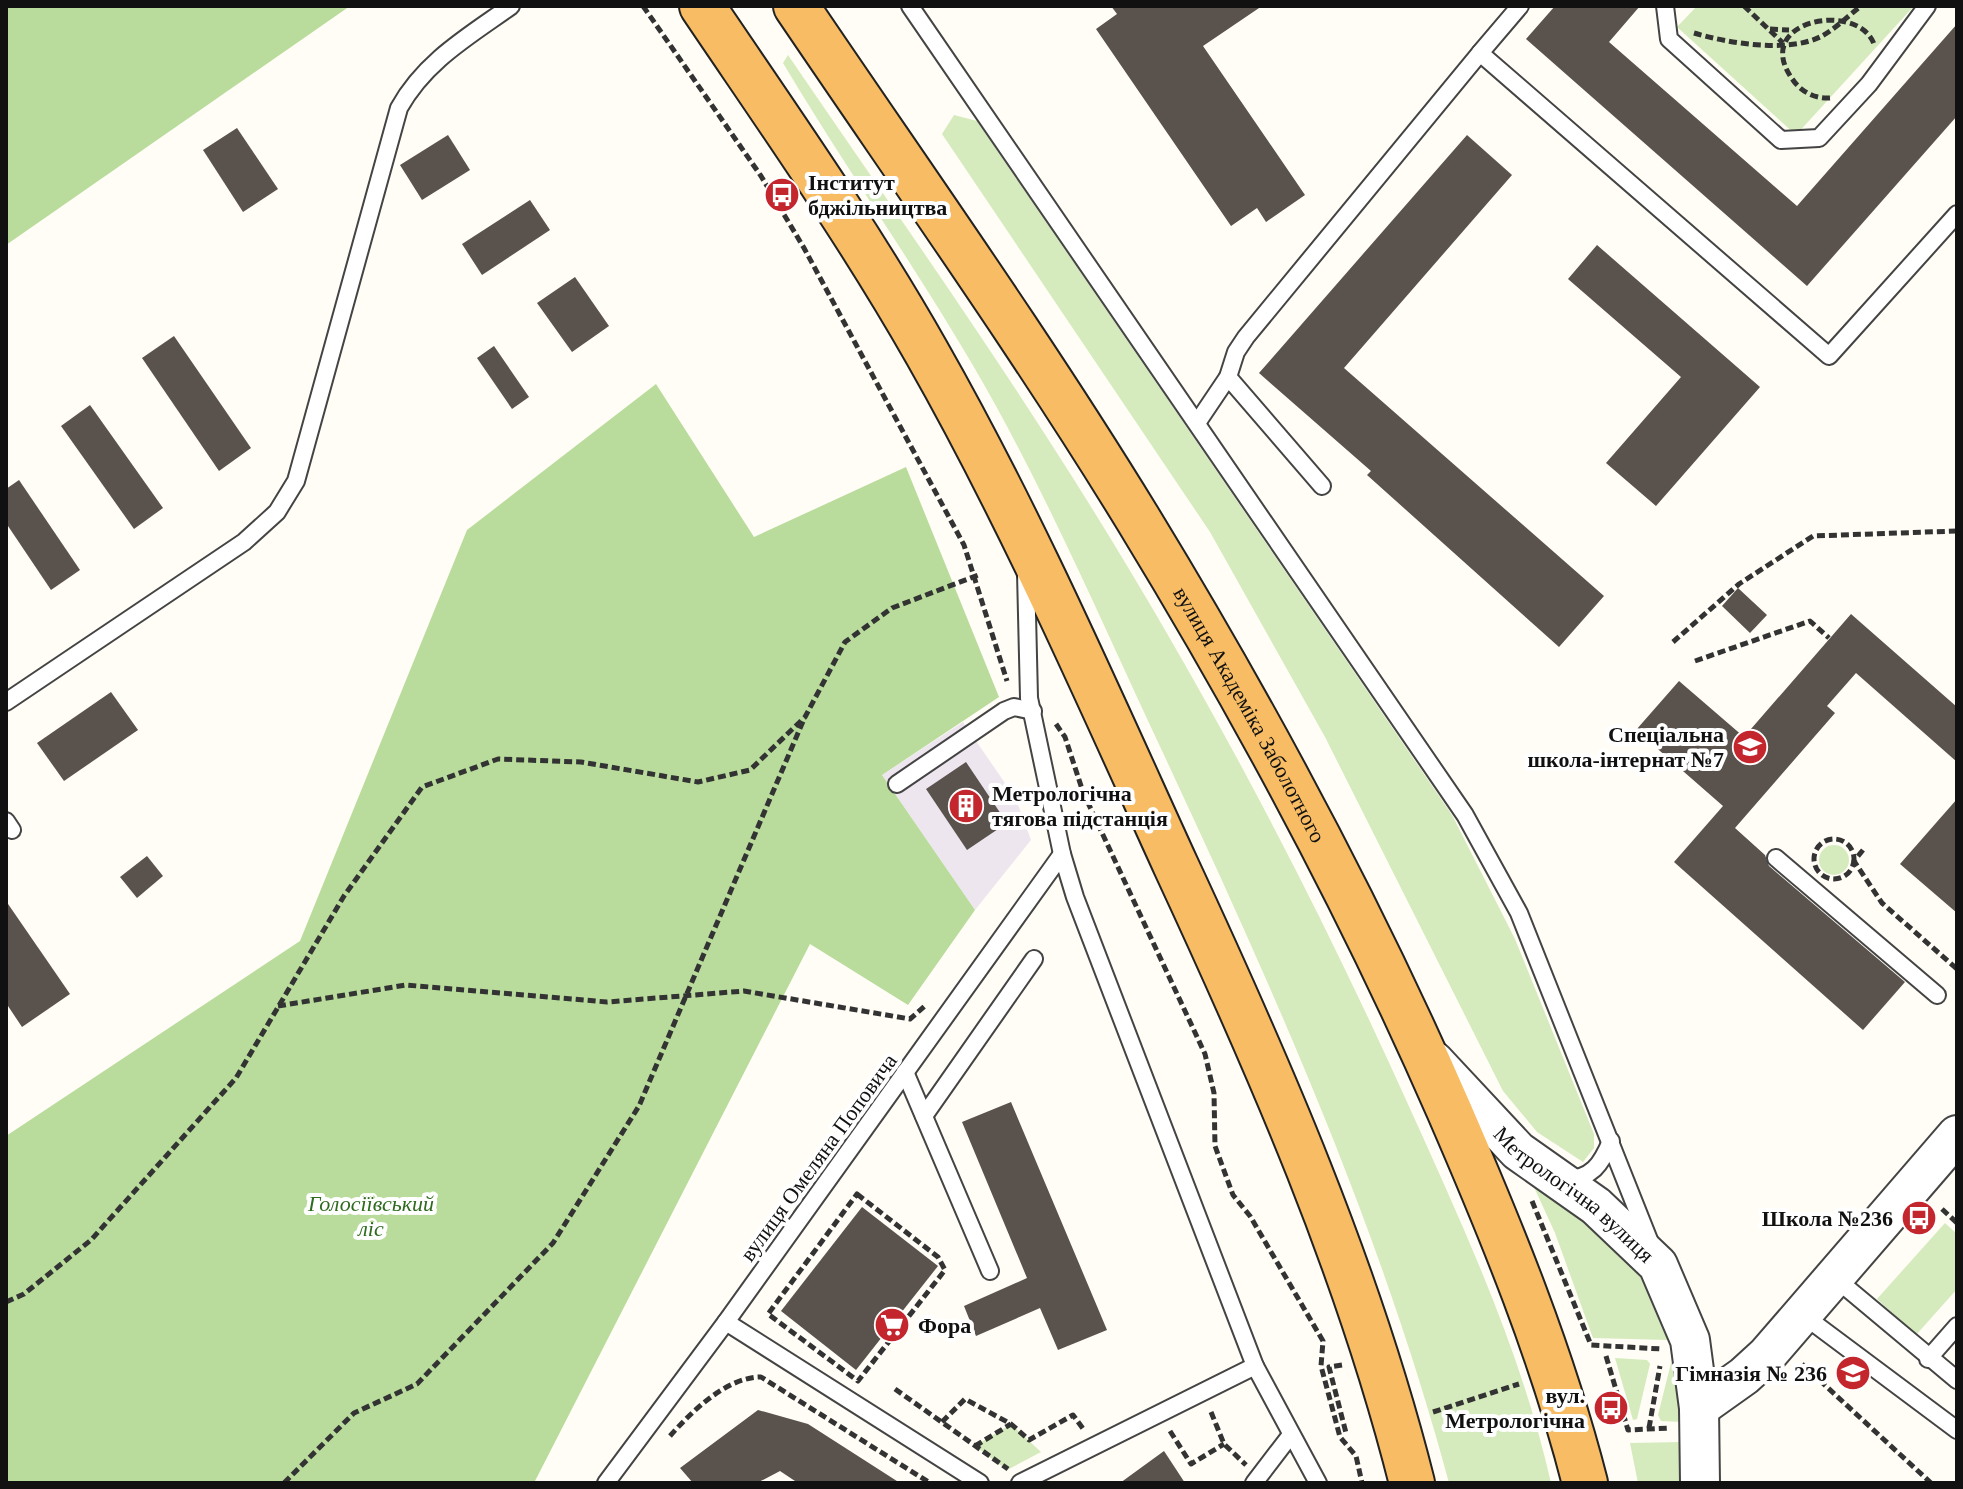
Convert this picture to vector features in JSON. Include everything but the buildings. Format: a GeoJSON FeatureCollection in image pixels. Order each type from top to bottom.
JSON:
{"type":"FeatureCollection","features":[{"type":"Feature","properties":{"kind":"highway"},"geometry":{"type":"LineString","coordinates":[[702,6],[878,271],[927,353],[1025,540],[1237,997],[1339,1245],[1385,1376],[1412,1483]]}},
{"type":"Feature","properties":{"kind":"highway","name":"вулиця Академіка Заболотного"},"geometry":{"type":"LineString","coordinates":[[796,6],[1050,380],[1137,518],[1218,653],[1324,847],[1421,1046],[1516,1264],[1585,1483]]}},
{"type":"Feature","properties":{"kind":"street","name":"Метрологічна вулиця"},"geometry":{"type":"LineString","coordinates":[[1421,1046],[1545,1189],[1596,1206],[1658,1265],[1690,1340],[1688,1418],[1700,1483]]}},
{"type":"Feature","properties":{"kind":"street"},"geometry":{"type":"LineString","coordinates":[[1688,1418],[1744,1376],[1803,1315],[1957,1135]]}},
{"type":"Feature","properties":{"kind":"lane"},"geometry":{"type":"LineString","coordinates":[[6,702],[244,542],[277,512],[300,469],[399,108],[417,79],[436,59],[511,6]]}},
{"type":"Feature","properties":{"kind":"lane"},"geometry":{"type":"LineString","coordinates":[[910,6],[1465,815],[1519,913],[1658,1265]]}},
{"type":"Feature","properties":{"kind":"lane"},"geometry":{"type":"LineString","coordinates":[[1197,423],[1228,377],[1246,337],[1520,6]]}},
{"type":"Feature","properties":{"kind":"lane"},"geometry":{"type":"LineString","coordinates":[[1665,6],[1669,39],[1781,140],[1819,138],[1864,90],[1927,6]]}},
{"type":"Feature","properties":{"kind":"lane"},"geometry":{"type":"LineString","coordinates":[[1480,53],[1829,356],[1957,214]]}},
{"type":"Feature","properties":{"kind":"lane"},"geometry":{"type":"LineString","coordinates":[[1228,377],[1322,486]]}},
{"type":"Feature","properties":{"kind":"lane"},"geometry":{"type":"LineString","coordinates":[[1025,540],[1029,698],[1062,854],[1255,1366],[1318,1483]]}},
{"type":"Feature","properties":{"kind":"lane"},"geometry":{"type":"LineString","coordinates":[[897,784],[1004,711],[1014,707],[1033,711]]}},
{"type":"Feature","properties":{"kind":"lane","name":"вулиця Омеляна Поповича"},"geometry":{"type":"LineString","coordinates":[[606,1483],[726,1322],[1062,854]]}},
{"type":"Feature","properties":{"kind":"lane"},"geometry":{"type":"LineString","coordinates":[[1776,858],[1937,995]]}},
{"type":"Feature","properties":{"kind":"lane"},"geometry":{"type":"LineString","coordinates":[[924,1116],[1034,959]]}},
{"type":"Feature","properties":{"kind":"lane"},"geometry":{"type":"LineString","coordinates":[[905,1072],[990,1271]]}},
{"type":"Feature","properties":{"kind":"lane"},"geometry":{"type":"LineString","coordinates":[[1545,1189],[1592,1174],[1604,1160],[1611,1141]]}},
{"type":"Feature","properties":{"kind":"lane"},"geometry":{"type":"LineString","coordinates":[[1835,1278],[1928,1359],[1957,1380]]}},
{"type":"Feature","properties":{"kind":"lane"},"geometry":{"type":"LineString","coordinates":[[1803,1315],[1957,1430]]}},
{"type":"Feature","properties":{"kind":"lane"},"geometry":{"type":"LineString","coordinates":[[726,1322],[980,1483]]}},
{"type":"Feature","properties":{"kind":"lane"},"geometry":{"type":"LineString","coordinates":[[1928,1359],[1957,1326]]}},
{"type":"Feature","properties":{"kind":"lane"},"geometry":{"type":"LineString","coordinates":[[1020,1483],[1255,1366]]}},
{"type":"Feature","properties":{"kind":"lane"},"geometry":{"type":"LineString","coordinates":[[1247,1479],[1290,1436]]}},
{"type":"Feature","properties":{"kind":"path"},"geometry":{"type":"LineString","coordinates":[[1744,6],[1784,44]]}},
{"type":"Feature","properties":{"kind":"path"},"geometry":{"type":"LineString","coordinates":[[1666,24],[1728,44],[1784,44],[1819,38],[1861,6]]}},
{"type":"Feature","properties":{"kind":"path"},"geometry":{"type":"LineString","coordinates":[[1798,18],[1784,44],[1787,73],[1809,94],[1824,99],[1864,90],[1875,50],[1872,34],[1853,12],[1839,7]]}},
{"type":"Feature","properties":{"kind":"path"},"geometry":{"type":"LineString","coordinates":[[1770,29],[1789,30]]}},
{"type":"Feature","properties":{"kind":"path"},"geometry":{"type":"LineString","coordinates":[[1673,642],[1739,584],[1813,536],[1957,531]]}},
{"type":"Feature","properties":{"kind":"path"},"geometry":{"type":"LineString","coordinates":[[284,1483],[354,1413],[417,1384],[553,1243],[639,1106],[805,717],[845,642],[892,608],[981,574]]}},
{"type":"Feature","properties":{"kind":"path"},"geometry":{"type":"LineString","coordinates":[[1695,661],[1810,621],[1829,638]]}},
{"type":"Feature","properties":{"kind":"path"},"geometry":{"type":"LineString","coordinates":[[6,1302],[24,1294],[91,1240],[236,1078],[344,896],[422,787],[498,759],[581,762],[698,782],[750,770],[805,717]]}},
{"type":"Feature","properties":{"kind":"path"},"geometry":{"type":"LineString","coordinates":[[1863,850],[1854,861],[1846,876],[1838,879],[1821,874],[1815,858],[1823,843],[1840,840],[1853,852],[1854,861],[1882,903],[1957,969]]}},
{"type":"Feature","properties":{"kind":"path"},"geometry":{"type":"LineString","coordinates":[[278,1006],[406,985],[607,1002],[744,991],[910,1019],[934,998]]}},
{"type":"Feature","properties":{"kind":"path"},"geometry":{"type":"LineString","coordinates":[[1545,1189],[1591,1345],[1663,1349],[1649,1428]]}},
{"type":"Feature","properties":{"kind":"path"},"geometry":{"type":"LineString","coordinates":[[857,1194],[938,1257],[945,1270],[858,1381],[768,1314],[857,1194]]}},
{"type":"Feature","properties":{"kind":"path"},"geometry":{"type":"LineString","coordinates":[[1942,1209],[1957,1223]]}},
{"type":"Feature","properties":{"kind":"path"},"geometry":{"type":"LineString","coordinates":[[1606,1356],[1628,1430],[1688,1418]]}},
{"type":"Feature","properties":{"kind":"path"},"geometry":{"type":"LineString","coordinates":[[1802,1364],[1931,1483]]}},
{"type":"Feature","properties":{"kind":"path"},"geometry":{"type":"LineString","coordinates":[[1342,1365],[1329,1367],[1346,1433]]}},
{"type":"Feature","properties":{"kind":"path"},"geometry":{"type":"LineString","coordinates":[[666,1441],[687,1417],[743,1377],[761,1377],[930,1483]]}},
{"type":"Feature","properties":{"kind":"path"},"geometry":{"type":"LineString","coordinates":[[1433,1412],[1519,1384]]}},
{"type":"Feature","properties":{"kind":"path"},"geometry":{"type":"LineString","coordinates":[[895,1389],[1007,1470],[1019,1464]]}},
{"type":"Feature","properties":{"kind":"path"},"geometry":{"type":"LineString","coordinates":[[942,1422],[965,1399],[1011,1424],[1029,1440],[1073,1415],[1085,1430]]}},
{"type":"Feature","properties":{"kind":"path"},"geometry":{"type":"LineString","coordinates":[[1211,1412],[1224,1444],[1247,1466]]}},
{"type":"Feature","properties":{"kind":"path"},"geometry":{"type":"LineString","coordinates":[[975,1446],[1011,1424]]}},
{"type":"Feature","properties":{"kind":"path"},"geometry":{"type":"LineString","coordinates":[[1074,1436],[1098,1425]]}},
{"type":"Feature","properties":{"kind":"path"},"geometry":{"type":"LineString","coordinates":[[1170,1431],[1191,1464],[1224,1444]]}},
{"type":"Feature","properties":{"kind":"path"},"geometry":{"type":"LineString","coordinates":[[1247,1479],[1247,1466],[1256,1454]]}},
{"type":"Feature","properties":{"kind":"shaded area"},"geometry":{"type":"Polygon","coordinates":[[[963,722],[1016,799],[1031,840],[975,910],[882,775],[963,722]]]}},
{"type":"Feature","properties":{"kind":"green space"},"geometry":{"type":"Polygon","coordinates":[[[6,6],[350,6],[6,245],[6,6]]]}},
{"type":"Feature","properties":{"kind":"green space"},"geometry":{"type":"Polygon","coordinates":[[[1697,6],[1914,6],[1796,135],[1677,27],[1697,6]]]}},
{"type":"Feature","properties":{"kind":"green space"},"geometry":{"type":"Polygon","coordinates":[[[788,55],[1057,452],[1179,654],[1260,801],[1336,950],[1469,1242],[1524,1385],[1551,1483],[1449,1483],[1391,1295],[1323,1113],[1246,934],[1103,623],[996,406],[945,319],[783,63],[788,55]]]}},
{"type":"Feature","properties":{"kind":"green space"},"geometry":{"type":"Polygon","coordinates":[[[954,115],[977,121],[1452,815],[1515,939],[1594,1134],[1594,1148],[1583,1162],[1537,1132],[1503,1091],[1325,737],[1210,532],[942,134],[954,115]]]}},
{"type":"Feature","properties":{"kind":"green space","name":"Голосіївський ліс"},"geometry":{"type":"Polygon","coordinates":[[[656,384],[754,537],[906,467],[999,697],[882,775],[975,910],[908,1005],[810,944],[534,1483],[6,1483],[6,1136],[300,941],[467,530],[656,384]]]}},
{"type":"Feature","properties":{"kind":"green space"},"geometry":{"type":"Polygon","coordinates":[[[1834,845],[1840,846],[1848,854],[1848,866],[1840,874],[1834,875],[1828,874],[1820,866],[1819,860],[1820,854],[1828,846],[1834,845]]]}},
{"type":"Feature","properties":{"kind":"green space"},"geometry":{"type":"Polygon","coordinates":[[[1528,1174],[1629,1252],[1654,1298],[1668,1340],[1593,1338],[1555,1233],[1528,1174]]]}},
{"type":"Feature","properties":{"kind":"green space"},"geometry":{"type":"Polygon","coordinates":[[[1945,1223],[1957,1234],[1957,1289],[1916,1335],[1877,1299],[1945,1223]]]}},
{"type":"Feature","properties":{"kind":"green space"},"geometry":{"type":"Polygon","coordinates":[[[1615,1358],[1647,1360],[1650,1364],[1637,1419],[1633,1420],[1615,1358]]]}},
{"type":"Feature","properties":{"kind":"green space"},"geometry":{"type":"Polygon","coordinates":[[[1671,1363],[1675,1363],[1681,1422],[1661,1421],[1658,1415],[1671,1363]]]}},
{"type":"Feature","properties":{"kind":"green space"},"geometry":{"type":"Polygon","coordinates":[[[1011,1424],[1041,1452],[1007,1470],[975,1446],[1011,1424]]]}},
{"type":"Feature","properties":{"kind":"green space"},"geometry":{"type":"Polygon","coordinates":[[[1681,1442],[1679,1483],[1638,1483],[1630,1443],[1681,1442]]]}},
{"type":"Feature","properties":{"kind":"place","name":"Інститут бджільництва"},"geometry":{"type":"Point","coordinates":[782,195]}},
{"type":"Feature","properties":{"kind":"place","name":"Спеціальна школа-інтернат №7"},"geometry":{"type":"Point","coordinates":[1750,747]}},
{"type":"Feature","properties":{"kind":"place","name":"Метрологічна тягова підстанція"},"geometry":{"type":"Point","coordinates":[966,806]}},
{"type":"Feature","properties":{"kind":"place","name":"Школа №236"},"geometry":{"type":"Point","coordinates":[1919,1218]}},
{"type":"Feature","properties":{"kind":"place","name":"Фора"},"geometry":{"type":"Point","coordinates":[892,1325]}},
{"type":"Feature","properties":{"kind":"place","name":"Гімназія № 236"},"geometry":{"type":"Point","coordinates":[1853,1373]}},
{"type":"Feature","properties":{"kind":"place","name":"вул. Метрологічна"},"geometry":{"type":"Point","coordinates":[1611,1408]}}]}
